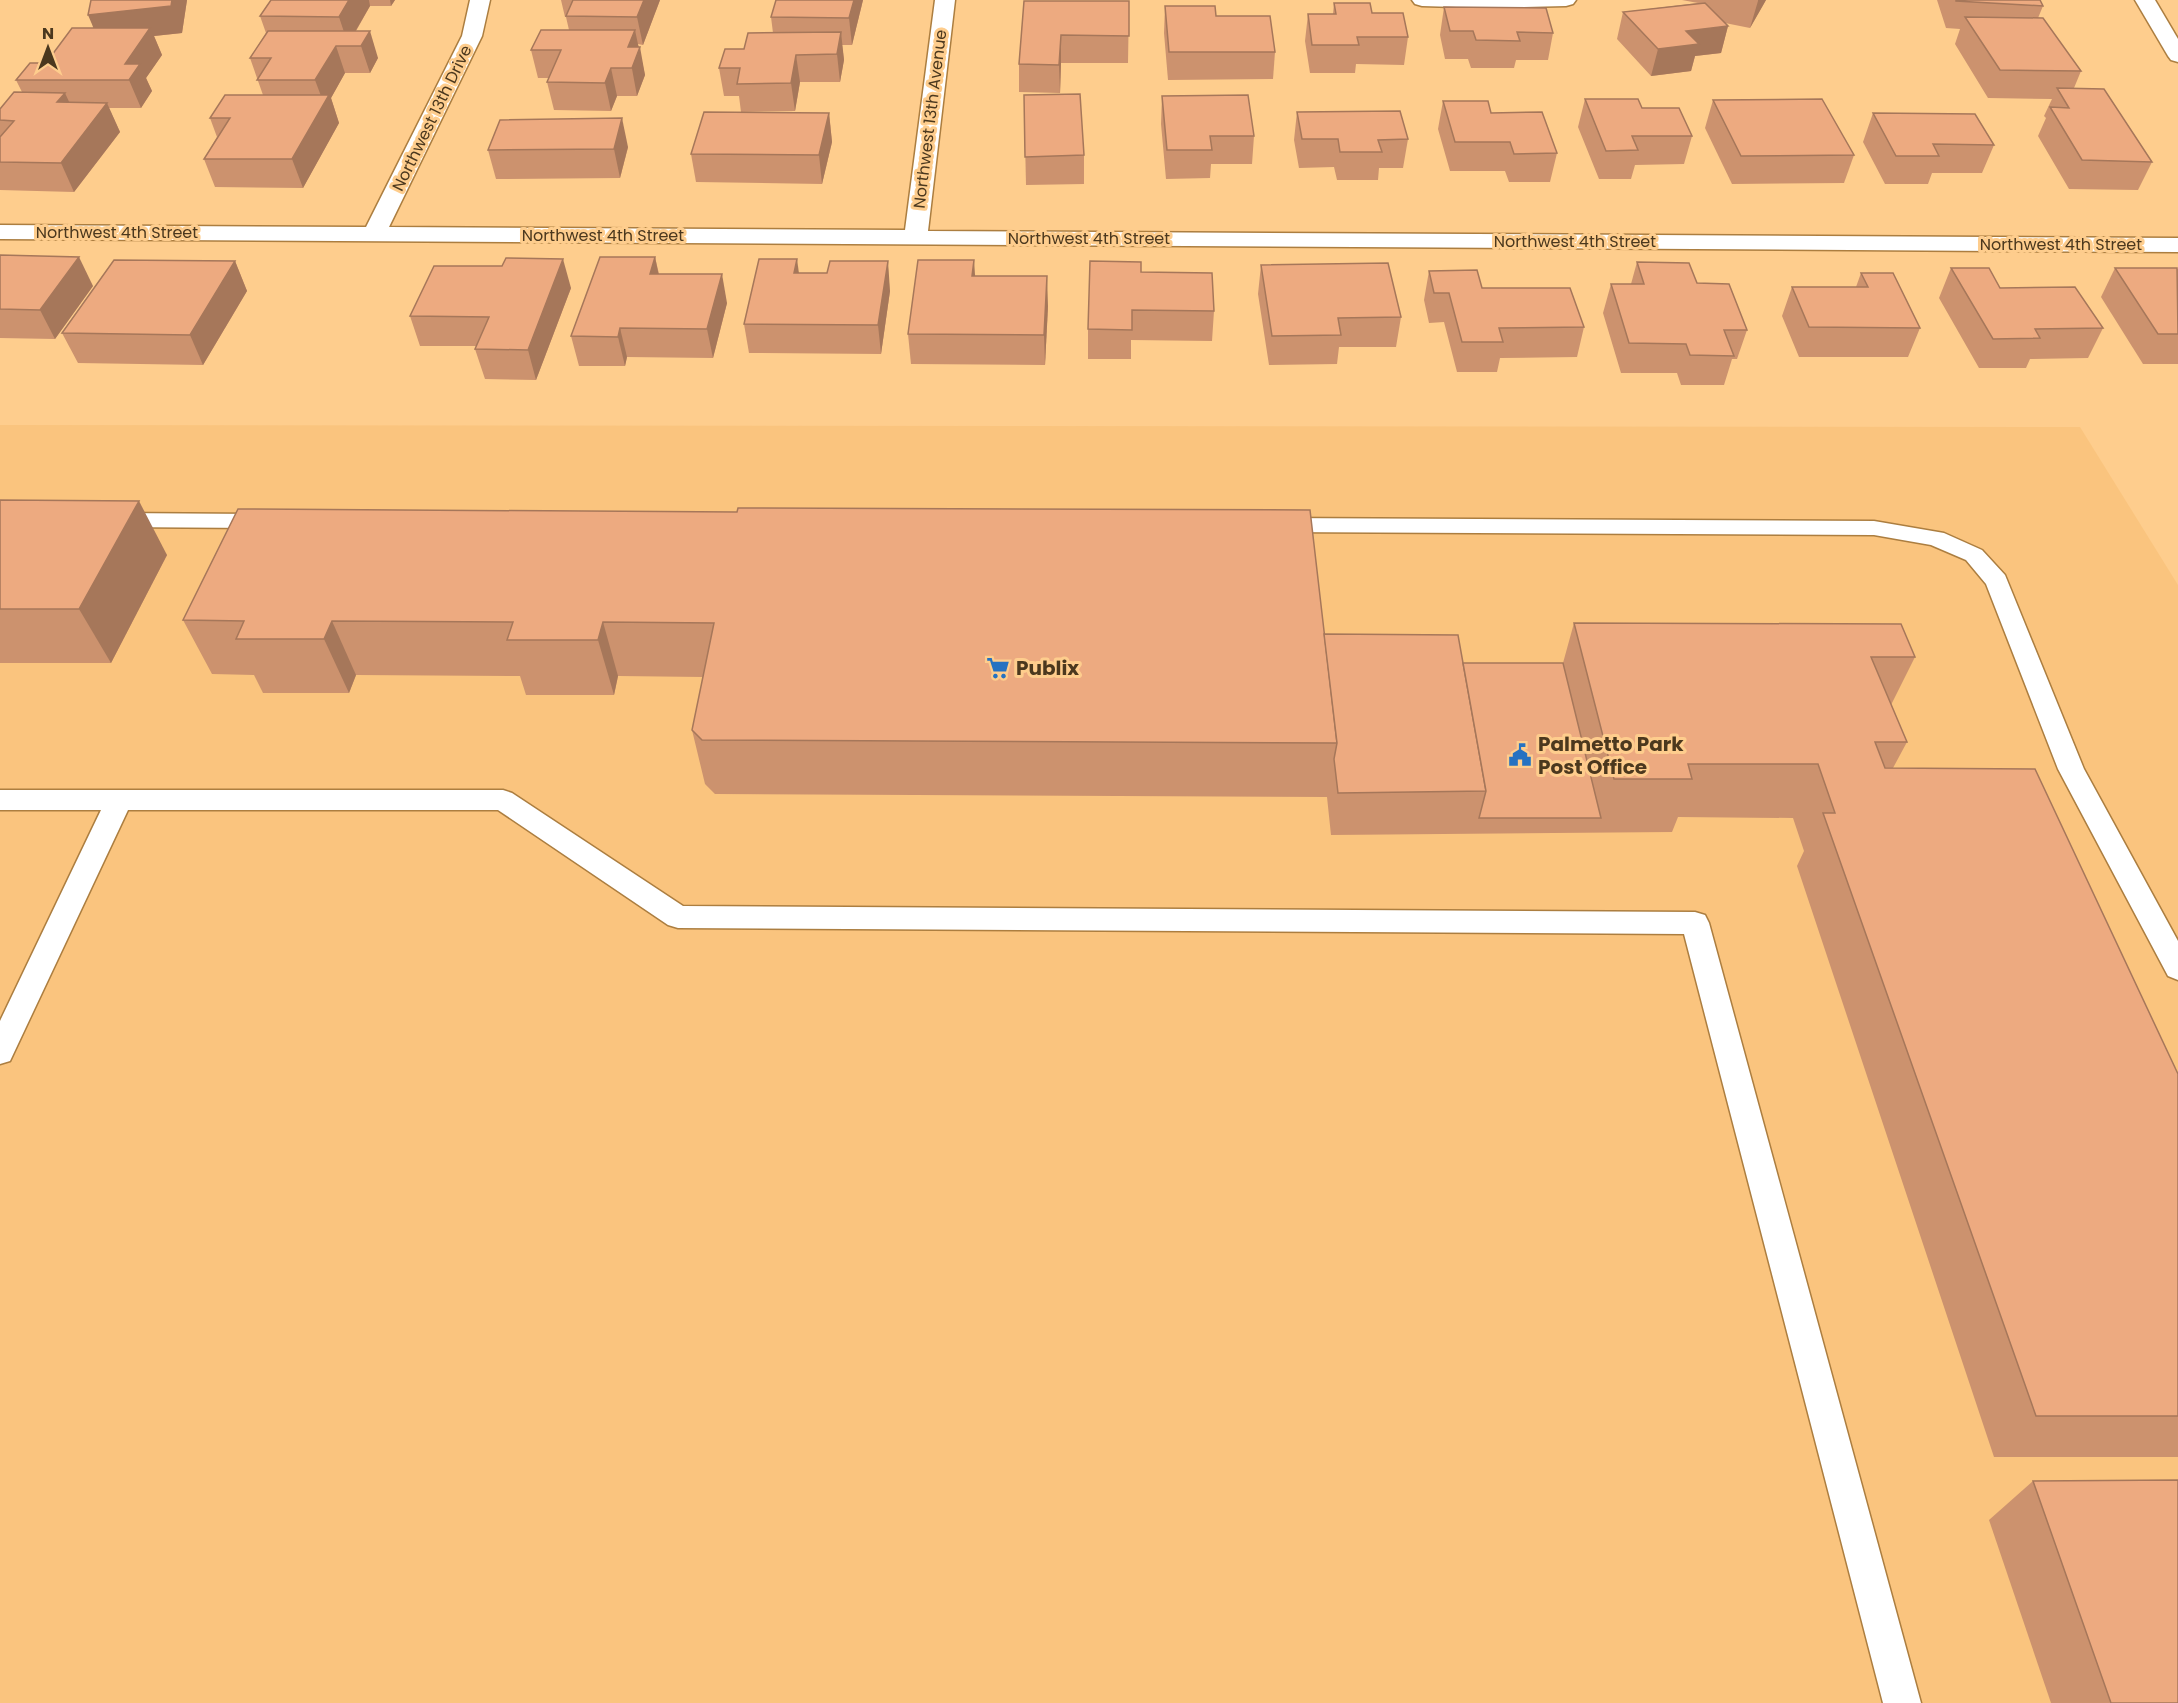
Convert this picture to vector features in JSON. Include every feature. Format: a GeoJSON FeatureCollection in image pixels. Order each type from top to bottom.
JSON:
{"type":"FeatureCollection","features":[{"type":"Feature","properties":{"kind":"street","name":"Northwest 13th Drive"},"geometry":{"type":"LineString","coordinates":[[374,234],[472,36],[480,0]]}},
{"type":"Feature","properties":{"kind":"street","name":"Northwest 13th Avenue"},"geometry":{"type":"LineString","coordinates":[[916,237],[945,0]]}},
{"type":"Feature","properties":{"kind":"street"},"geometry":{"type":"LineString","coordinates":[[1422,0],[1489,2],[1566,0]]}},
{"type":"Feature","properties":{"kind":"street"},"geometry":{"type":"LineString","coordinates":[[2145,0],[2178,56]]}},
{"type":"Feature","properties":{"kind":"street","name":"Northwest 4th Street"},"geometry":{"type":"LineString","coordinates":[[0,232],[2178,245]]}},
{"type":"Feature","properties":{"kind":"lane"},"geometry":{"type":"LineString","coordinates":[[96,520],[286,521]]}},
{"type":"Feature","properties":{"kind":"lane"},"geometry":{"type":"LineString","coordinates":[[1253,525],[1874,528],[1936,538],[1974,555],[1997,581],[2071,769],[2178,969]]}},
{"type":"Feature","properties":{"kind":"lane"},"geometry":{"type":"LineString","coordinates":[[0,800],[503,800],[678,917],[1695,923],[1902,1703]]}},
{"type":"Feature","properties":{"kind":"lane"},"geometry":{"type":"LineString","coordinates":[[0,1052],[119,800]]}},
{"type":"Feature","properties":{"kind":"shaded area"},"geometry":{"type":"Polygon","coordinates":[[[0,425],[2080,427],[2178,585],[2178,1703],[0,1703],[0,425]]]}},
{"type":"Feature","properties":{"kind":"building"},"geometry":{"type":"Polygon","coordinates":[[[91,0],[172,0],[171,6],[88,15],[91,0]]]}},
{"type":"Feature","properties":{"kind":"building"},"geometry":{"type":"Polygon","coordinates":[[[271,0],[349,0],[339,17],[260,16],[271,0]]]}},
{"type":"Feature","properties":{"kind":"building"},"geometry":{"type":"Polygon","coordinates":[[[573,0],[644,0],[637,17],[566,16],[573,0]]]}},
{"type":"Feature","properties":{"kind":"building"},"geometry":{"type":"Polygon","coordinates":[[[776,0],[854,0],[849,18],[771,17],[776,0]]]}},
{"type":"Feature","properties":{"kind":"building"},"geometry":{"type":"Polygon","coordinates":[[[2040,0],[2043,6],[1956,1],[2040,0]]]}},
{"type":"Feature","properties":{"kind":"building"},"geometry":{"type":"Polygon","coordinates":[[[1024,1],[1129,1],[1129,36],[1061,35],[1059,65],[1019,64],[1024,1]]]}},
{"type":"Feature","properties":{"kind":"building"},"geometry":{"type":"Polygon","coordinates":[[[1334,3],[1370,3],[1372,13],[1403,13],[1408,37],[1357,37],[1359,45],[1312,45],[1308,14],[1336,14],[1334,3]]]}},
{"type":"Feature","properties":{"kind":"building"},"geometry":{"type":"Polygon","coordinates":[[[1705,3],[1728,26],[1686,31],[1699,44],[1658,49],[1623,12],[1705,3]]]}},
{"type":"Feature","properties":{"kind":"building"},"geometry":{"type":"Polygon","coordinates":[[[1165,6],[1215,6],[1216,16],[1270,16],[1275,52],[1169,52],[1165,6]]]}},
{"type":"Feature","properties":{"kind":"building"},"geometry":{"type":"Polygon","coordinates":[[[1444,7],[1546,8],[1553,33],[1517,32],[1520,41],[1476,40],[1473,31],[1450,31],[1444,7]]]}},
{"type":"Feature","properties":{"kind":"building"},"geometry":{"type":"Polygon","coordinates":[[[1965,17],[2043,18],[2081,71],[2000,70],[1965,17]]]}},
{"type":"Feature","properties":{"kind":"building"},"geometry":{"type":"Polygon","coordinates":[[[72,28],[150,28],[125,64],[140,64],[129,80],[16,80],[30,63],[46,63],[72,28]]]}},
{"type":"Feature","properties":{"kind":"building"},"geometry":{"type":"Polygon","coordinates":[[[541,30],[635,30],[628,47],[640,47],[632,68],[611,68],[605,83],[547,82],[561,50],[531,50],[541,30]]]}},
{"type":"Feature","properties":{"kind":"building"},"geometry":{"type":"Polygon","coordinates":[[[268,31],[370,31],[361,46],[336,46],[315,80],[257,80],[271,58],[250,58],[268,31]]]}},
{"type":"Feature","properties":{"kind":"building"},"geometry":{"type":"Polygon","coordinates":[[[841,32],[837,54],[796,55],[791,83],[737,84],[740,68],[719,68],[725,49],[744,49],[748,33],[841,32]]]}},
{"type":"Feature","properties":{"kind":"building"},"geometry":{"type":"Polygon","coordinates":[[[2057,88],[2104,89],[2152,162],[2082,160],[2050,107],[2069,108],[2057,88]]]}},
{"type":"Feature","properties":{"kind":"building"},"geometry":{"type":"Polygon","coordinates":[[[14,92],[65,93],[57,102],[107,103],[61,163],[0,162],[0,137],[14,121],[0,120],[0,109],[14,92]]]}},
{"type":"Feature","properties":{"kind":"building"},"geometry":{"type":"Polygon","coordinates":[[[1080,94],[1084,155],[1025,157],[1024,95],[1080,94]]]}},
{"type":"Feature","properties":{"kind":"building"},"geometry":{"type":"Polygon","coordinates":[[[225,95],[329,95],[292,159],[204,159],[230,118],[210,118],[225,95]]]}},
{"type":"Feature","properties":{"kind":"building"},"geometry":{"type":"Polygon","coordinates":[[[1248,95],[1254,136],[1210,136],[1212,150],[1167,150],[1162,96],[1248,95]]]}},
{"type":"Feature","properties":{"kind":"building"},"geometry":{"type":"Polygon","coordinates":[[[1585,99],[1638,99],[1642,108],[1679,108],[1692,136],[1632,136],[1638,150],[1606,151],[1585,99]]]}},
{"type":"Feature","properties":{"kind":"building"},"geometry":{"type":"Polygon","coordinates":[[[1822,99],[1854,155],[1741,156],[1713,100],[1822,99]]]}},
{"type":"Feature","properties":{"kind":"building"},"geometry":{"type":"Polygon","coordinates":[[[1443,101],[1488,101],[1491,113],[1542,112],[1557,153],[1514,154],[1510,142],[1455,142],[1443,101]]]}},
{"type":"Feature","properties":{"kind":"building"},"geometry":{"type":"Polygon","coordinates":[[[1400,111],[1408,139],[1378,140],[1382,152],[1340,152],[1338,139],[1302,139],[1297,112],[1400,111]]]}},
{"type":"Feature","properties":{"kind":"building"},"geometry":{"type":"Polygon","coordinates":[[[704,112],[829,113],[819,155],[691,154],[704,112]]]}},
{"type":"Feature","properties":{"kind":"building"},"geometry":{"type":"Polygon","coordinates":[[[1873,113],[1975,114],[1994,145],[1933,144],[1939,156],[1896,156],[1873,113]]]}},
{"type":"Feature","properties":{"kind":"building"},"geometry":{"type":"Polygon","coordinates":[[[622,118],[614,149],[488,150],[500,120],[622,118]]]}},
{"type":"Feature","properties":{"kind":"building"},"geometry":{"type":"Polygon","coordinates":[[[0,255],[79,257],[40,310],[0,309],[0,255]]]}},
{"type":"Feature","properties":{"kind":"building"},"geometry":{"type":"Polygon","coordinates":[[[600,257],[655,257],[650,274],[722,274],[707,329],[620,328],[618,337],[571,336],[600,257]]]}},
{"type":"Feature","properties":{"kind":"building"},"geometry":{"type":"Polygon","coordinates":[[[506,258],[563,259],[528,350],[475,349],[489,317],[410,316],[434,266],[502,266],[506,258]]]}},
{"type":"Feature","properties":{"kind":"building"},"geometry":{"type":"Polygon","coordinates":[[[759,259],[797,259],[794,273],[827,273],[830,261],[888,261],[878,325],[744,324],[759,259]]]}},
{"type":"Feature","properties":{"kind":"building"},"geometry":{"type":"Polygon","coordinates":[[[114,260],[235,261],[190,335],[62,333],[114,260]]]}},
{"type":"Feature","properties":{"kind":"building"},"geometry":{"type":"Polygon","coordinates":[[[918,260],[974,260],[972,276],[1047,276],[1044,335],[908,334],[918,260]]]}},
{"type":"Feature","properties":{"kind":"building"},"geometry":{"type":"Polygon","coordinates":[[[1090,261],[1141,262],[1141,272],[1212,273],[1214,311],[1132,310],[1132,330],[1088,329],[1090,261]]]}},
{"type":"Feature","properties":{"kind":"building"},"geometry":{"type":"Polygon","coordinates":[[[1637,262],[1689,263],[1697,283],[1729,284],[1747,330],[1724,330],[1734,356],[1690,355],[1686,344],[1629,343],[1611,284],[1644,284],[1637,262]]]}},
{"type":"Feature","properties":{"kind":"building"},"geometry":{"type":"Polygon","coordinates":[[[1388,263],[1401,317],[1338,318],[1341,335],[1272,336],[1261,265],[1388,263]]]}},
{"type":"Feature","properties":{"kind":"building"},"geometry":{"type":"Polygon","coordinates":[[[1951,268],[1989,268],[2000,288],[2075,287],[2103,328],[2035,329],[2040,338],[1993,339],[1951,268]]]}},
{"type":"Feature","properties":{"kind":"building"},"geometry":{"type":"Polygon","coordinates":[[[2115,268],[2177,268],[2178,334],[2158,334],[2115,268]]]}},
{"type":"Feature","properties":{"kind":"building"},"geometry":{"type":"Polygon","coordinates":[[[1477,270],[1482,288],[1570,288],[1584,327],[1499,328],[1503,342],[1462,342],[1449,293],[1434,293],[1429,271],[1477,270]]]}},
{"type":"Feature","properties":{"kind":"building"},"geometry":{"type":"Polygon","coordinates":[[[1861,273],[1893,273],[1920,328],[1809,327],[1792,287],[1868,287],[1861,273]]]}},
{"type":"Feature","properties":{"kind":"building"},"geometry":{"type":"Polygon","coordinates":[[[0,500],[139,501],[79,609],[0,609],[0,500]]]}},
{"type":"Feature","properties":{"kind":"building"},"geometry":{"type":"Polygon","coordinates":[[[738,508],[1310,510],[1337,743],[702,740],[692,730],[714,623],[603,622],[598,640],[507,640],[513,622],[332,621],[324,639],[236,639],[244,621],[183,620],[238,509],[737,512],[738,508]]]}},
{"type":"Feature","properties":{"kind":"building"},"geometry":{"type":"Polygon","coordinates":[[[1574,623],[1901,624],[1915,657],[1871,657],[1907,742],[1875,742],[1885,768],[2035,769],[2178,1074],[2178,1416],[2036,1416],[1823,813],[1835,813],[1818,764],[1688,764],[1692,779],[1614,779],[1574,623]]]}},
{"type":"Feature","properties":{"kind":"building"},"geometry":{"type":"Polygon","coordinates":[[[1324,634],[1458,635],[1486,791],[1338,793],[1334,759],[1337,743],[1324,634]]]}},
{"type":"Feature","properties":{"kind":"building","name":"Palmetto Park Post Office"},"geometry":{"type":"Polygon","coordinates":[[[1463,663],[1563,663],[1601,818],[1479,818],[1486,791],[1463,663]]]}},
{"type":"Feature","properties":{"kind":"building"},"geometry":{"type":"Polygon","coordinates":[[[2178,1480],[2178,1703],[2111,1703],[2033,1481],[2178,1480]]]}},
{"type":"Feature","properties":{"kind":"place","name":"Publix"},"geometry":{"type":"Point","coordinates":[998,668]}},
{"type":"Feature","properties":{"kind":"place","name":"Palmetto Park Post Office"},"geometry":{"type":"Point","coordinates":[1520,755]}}]}
